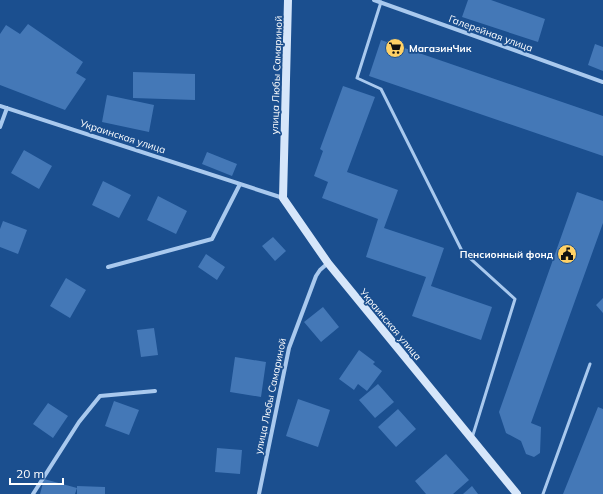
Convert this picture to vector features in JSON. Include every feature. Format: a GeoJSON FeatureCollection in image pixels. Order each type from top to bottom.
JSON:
{"type":"FeatureCollection","features":[{"type":"Feature","properties":{"kind":"main road","name":"улица Любы Самариной"},"geometry":{"type":"LineString","coordinates":[[283,198],[288,0]]}},
{"type":"Feature","properties":{"kind":"main road","name":"Украинская улица"},"geometry":{"type":"LineString","coordinates":[[283,198],[328,263],[517,494]]}},
{"type":"Feature","properties":{"kind":"street","name":"Галерейная улица"},"geometry":{"type":"LineString","coordinates":[[374,0],[603,82]]}},
{"type":"Feature","properties":{"kind":"street","name":"Украинская улица"},"geometry":{"type":"LineString","coordinates":[[0,106],[283,198]]}},
{"type":"Feature","properties":{"kind":"street"},"geometry":{"type":"LineString","coordinates":[[0,128],[7,108]]}},
{"type":"Feature","properties":{"kind":"street"},"geometry":{"type":"LineString","coordinates":[[108,267],[212,239],[240,184]]}},
{"type":"Feature","properties":{"kind":"street","name":"улица Любы Самариной"},"geometry":{"type":"LineString","coordinates":[[259,494],[289,348],[316,276],[328,263]]}},
{"type":"Feature","properties":{"kind":"street"},"geometry":{"type":"LineString","coordinates":[[33,494],[78,422],[100,396],[155,391]]}},
{"type":"Feature","properties":{"kind":"lane"},"geometry":{"type":"LineString","coordinates":[[381,2],[356,78],[381,89],[462,251],[515,299],[472,438]]}},
{"type":"Feature","properties":{"kind":"lane"},"geometry":{"type":"LineString","coordinates":[[544,494],[590,364]]}},
{"type":"Feature","properties":{"kind":"building"},"geometry":{"type":"Polygon","coordinates":[[[468,0],[491,0],[545,19],[538,42],[462,17],[468,0]]]}},
{"type":"Feature","properties":{"kind":"building"},"geometry":{"type":"Polygon","coordinates":[[[28,24],[83,62],[76,73],[86,79],[65,110],[0,85],[0,34],[6,25],[20,34],[28,24]]]}},
{"type":"Feature","properties":{"kind":"building"},"geometry":{"type":"Polygon","coordinates":[[[381,40],[603,116],[603,156],[369,76],[381,40]]]}},
{"type":"Feature","properties":{"kind":"building"},"geometry":{"type":"Polygon","coordinates":[[[595,44],[603,47],[603,71],[588,65],[595,44]]]}},
{"type":"Feature","properties":{"kind":"building"},"geometry":{"type":"Polygon","coordinates":[[[133,72],[195,74],[195,100],[133,98],[133,72]]]}},
{"type":"Feature","properties":{"kind":"building"},"geometry":{"type":"Polygon","coordinates":[[[343,86],[375,97],[347,172],[398,190],[384,228],[444,248],[431,286],[492,307],[481,340],[412,316],[426,277],[366,257],[378,219],[322,198],[328,182],[314,176],[323,151],[320,149],[343,86]]]}},
{"type":"Feature","properties":{"kind":"building"},"geometry":{"type":"Polygon","coordinates":[[[107,95],[154,105],[149,132],[102,122],[107,95]]]}},
{"type":"Feature","properties":{"kind":"building"},"geometry":{"type":"Polygon","coordinates":[[[24,150],[52,166],[39,189],[11,173],[24,150]]]}},
{"type":"Feature","properties":{"kind":"building"},"geometry":{"type":"Polygon","coordinates":[[[207,152],[237,164],[232,176],[202,164],[207,152]]]}},
{"type":"Feature","properties":{"kind":"building"},"geometry":{"type":"Polygon","coordinates":[[[103,181],[131,195],[119,218],[92,205],[103,181]]]}},
{"type":"Feature","properties":{"kind":"building"},"geometry":{"type":"Polygon","coordinates":[[[577,192],[603,201],[603,223],[531,423],[541,427],[540,453],[534,457],[526,454],[521,441],[506,433],[499,412],[577,192]]]}},
{"type":"Feature","properties":{"kind":"building"},"geometry":{"type":"Polygon","coordinates":[[[158,196],[187,211],[176,234],[147,220],[158,196]]]}},
{"type":"Feature","properties":{"kind":"building"},"geometry":{"type":"Polygon","coordinates":[[[3,221],[27,230],[18,254],[0,247],[0,229],[3,221]]]}},
{"type":"Feature","properties":{"kind":"building"},"geometry":{"type":"Polygon","coordinates":[[[273,237],[286,251],[275,261],[262,246],[273,237]]]}},
{"type":"Feature","properties":{"kind":"building"},"geometry":{"type":"Polygon","coordinates":[[[206,254],[225,267],[217,280],[198,267],[206,254]]]}},
{"type":"Feature","properties":{"kind":"building"},"geometry":{"type":"Polygon","coordinates":[[[66,278],[86,290],[70,318],[50,306],[66,278]]]}},
{"type":"Feature","properties":{"kind":"building"},"geometry":{"type":"Polygon","coordinates":[[[603,298],[603,313],[596,305],[603,298]]]}},
{"type":"Feature","properties":{"kind":"building"},"geometry":{"type":"Polygon","coordinates":[[[323,307],[339,327],[321,342],[304,322],[323,307]]]}},
{"type":"Feature","properties":{"kind":"building"},"geometry":{"type":"Polygon","coordinates":[[[154,328],[158,355],[141,357],[137,330],[154,328]]]}},
{"type":"Feature","properties":{"kind":"building"},"geometry":{"type":"Polygon","coordinates":[[[359,350],[375,362],[373,364],[382,371],[367,391],[358,384],[354,390],[339,379],[359,350]]]}},
{"type":"Feature","properties":{"kind":"building"},"geometry":{"type":"Polygon","coordinates":[[[235,357],[266,362],[261,397],[230,392],[235,357]]]}},
{"type":"Feature","properties":{"kind":"building"},"geometry":{"type":"Polygon","coordinates":[[[378,384],[394,402],[375,418],[359,400],[378,384]]]}},
{"type":"Feature","properties":{"kind":"building"},"geometry":{"type":"Polygon","coordinates":[[[298,399],[330,410],[318,447],[286,436],[298,399]]]}},
{"type":"Feature","properties":{"kind":"building"},"geometry":{"type":"Polygon","coordinates":[[[114,401],[139,410],[129,435],[105,426],[114,401]]]}},
{"type":"Feature","properties":{"kind":"building"},"geometry":{"type":"Polygon","coordinates":[[[48,403],[68,416],[53,438],[33,424],[48,403]]]}},
{"type":"Feature","properties":{"kind":"building"},"geometry":{"type":"Polygon","coordinates":[[[598,407],[603,409],[603,494],[563,494],[598,407]]]}},
{"type":"Feature","properties":{"kind":"building"},"geometry":{"type":"Polygon","coordinates":[[[398,409],[416,429],[396,447],[378,427],[398,409]]]}},
{"type":"Feature","properties":{"kind":"building"},"geometry":{"type":"Polygon","coordinates":[[[217,448],[242,450],[240,474],[215,472],[217,448]]]}},
{"type":"Feature","properties":{"kind":"building"},"geometry":{"type":"Polygon","coordinates":[[[446,454],[469,480],[453,494],[426,494],[415,481],[446,454]]]}},
{"type":"Feature","properties":{"kind":"building"},"geometry":{"type":"Polygon","coordinates":[[[44,479],[77,488],[75,494],[40,494],[44,479]]]}},
{"type":"Feature","properties":{"kind":"building"},"geometry":{"type":"Polygon","coordinates":[[[77,486],[105,487],[105,494],[77,494],[77,486]]]}},
{"type":"Feature","properties":{"kind":"building"},"geometry":{"type":"Polygon","coordinates":[[[472,486],[478,494],[463,494],[472,486]]]}},
{"type":"Feature","properties":{"kind":"place","name":"МагазинЧик"},"geometry":{"type":"Point","coordinates":[395,48]}},
{"type":"Feature","properties":{"kind":"place","name":"Пенсионный фонд"},"geometry":{"type":"Point","coordinates":[567,254]}}]}
